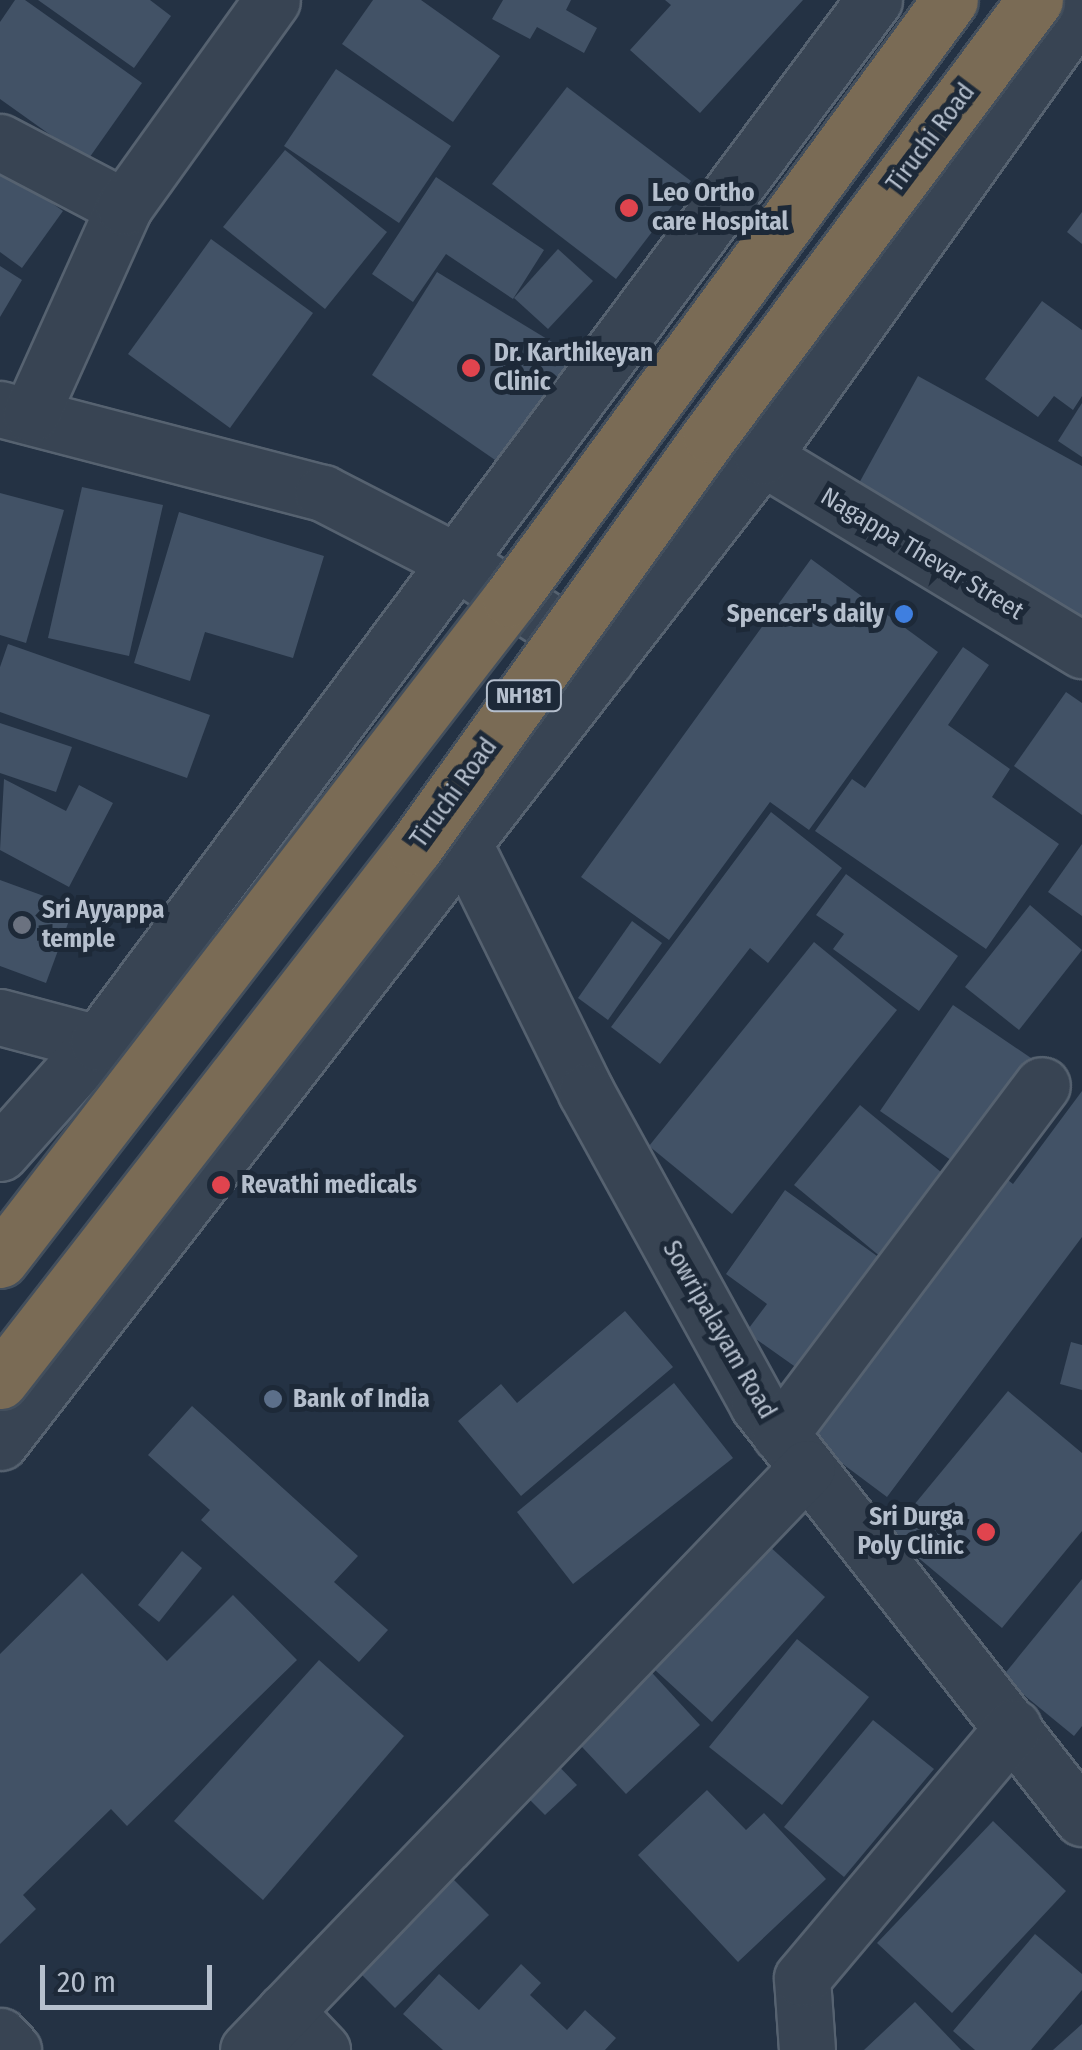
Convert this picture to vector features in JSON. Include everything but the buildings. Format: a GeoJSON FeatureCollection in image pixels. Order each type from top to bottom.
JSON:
{"type":"FeatureCollection","features":[{"type":"Feature","properties":{"kind":"highway","name":"NH181"},"geometry":{"type":"LineString","coordinates":[[0,1260],[510,598],[950,0]]}},
{"type":"Feature","properties":{"kind":"highway","name":"Tiruchi Road"},"geometry":{"type":"LineString","coordinates":[[0,1381],[415,847],[710,434],[1069,10]]}},
{"type":"Feature","properties":{"kind":"street"},"geometry":{"type":"LineString","coordinates":[[272,0],[124,207],[16,412],[323,493],[457,562],[606,660]]}},
{"type":"Feature","properties":{"kind":"street"},"geometry":{"type":"LineString","coordinates":[[0,1153],[98,1044],[874,0]]}},
{"type":"Feature","properties":{"kind":"street"},"geometry":{"type":"LineString","coordinates":[[0,1442],[762,457],[1069,10]]}},
{"type":"Feature","properties":{"kind":"street"},"geometry":{"type":"LineString","coordinates":[[0,142],[124,207]]}},
{"type":"Feature","properties":{"kind":"street","name":"Nagappa Thevar Street"},"geometry":{"type":"LineString","coordinates":[[762,457],[1082,650]]}},
{"type":"Feature","properties":{"kind":"street","name":"Sowripalayam Road"},"geometry":{"type":"LineString","coordinates":[[464,844],[586,1092],[758,1405],[1013,1728],[1078,1803]]}},
{"type":"Feature","properties":{"kind":"street"},"geometry":{"type":"LineString","coordinates":[[0,1017],[98,1044]]}},
{"type":"Feature","properties":{"kind":"street"},"geometry":{"type":"LineString","coordinates":[[248,2050],[304,2031],[794,1451],[1042,1085]]}},
{"type":"Feature","properties":{"kind":"street"},"geometry":{"type":"LineString","coordinates":[[807,2050],[802,1978],[1013,1728]]}},
{"type":"Feature","properties":{"kind":"street"},"geometry":{"type":"LineString","coordinates":[[0,2036],[13,2050]]}},
{"type":"Feature","properties":{"kind":"place","name":"Leo Ortho care Hospital"},"geometry":{"type":"Point","coordinates":[629,208]}},
{"type":"Feature","properties":{"kind":"place","name":"Dr. Karthikeyan Clinic"},"geometry":{"type":"Point","coordinates":[471,368]}},
{"type":"Feature","properties":{"kind":"place","name":"Spencer's daily"},"geometry":{"type":"Point","coordinates":[904,614]}},
{"type":"Feature","properties":{"kind":"place","name":"Sri Ayyappa temple"},"geometry":{"type":"Point","coordinates":[22,925]}},
{"type":"Feature","properties":{"kind":"place","name":"Revathi medicals"},"geometry":{"type":"Point","coordinates":[221,1185]}},
{"type":"Feature","properties":{"kind":"place","name":"Bank of India"},"geometry":{"type":"Point","coordinates":[273,1399]}},
{"type":"Feature","properties":{"kind":"place","name":"Sri Durga Poly Clinic"},"geometry":{"type":"Point","coordinates":[986,1532]}}]}
